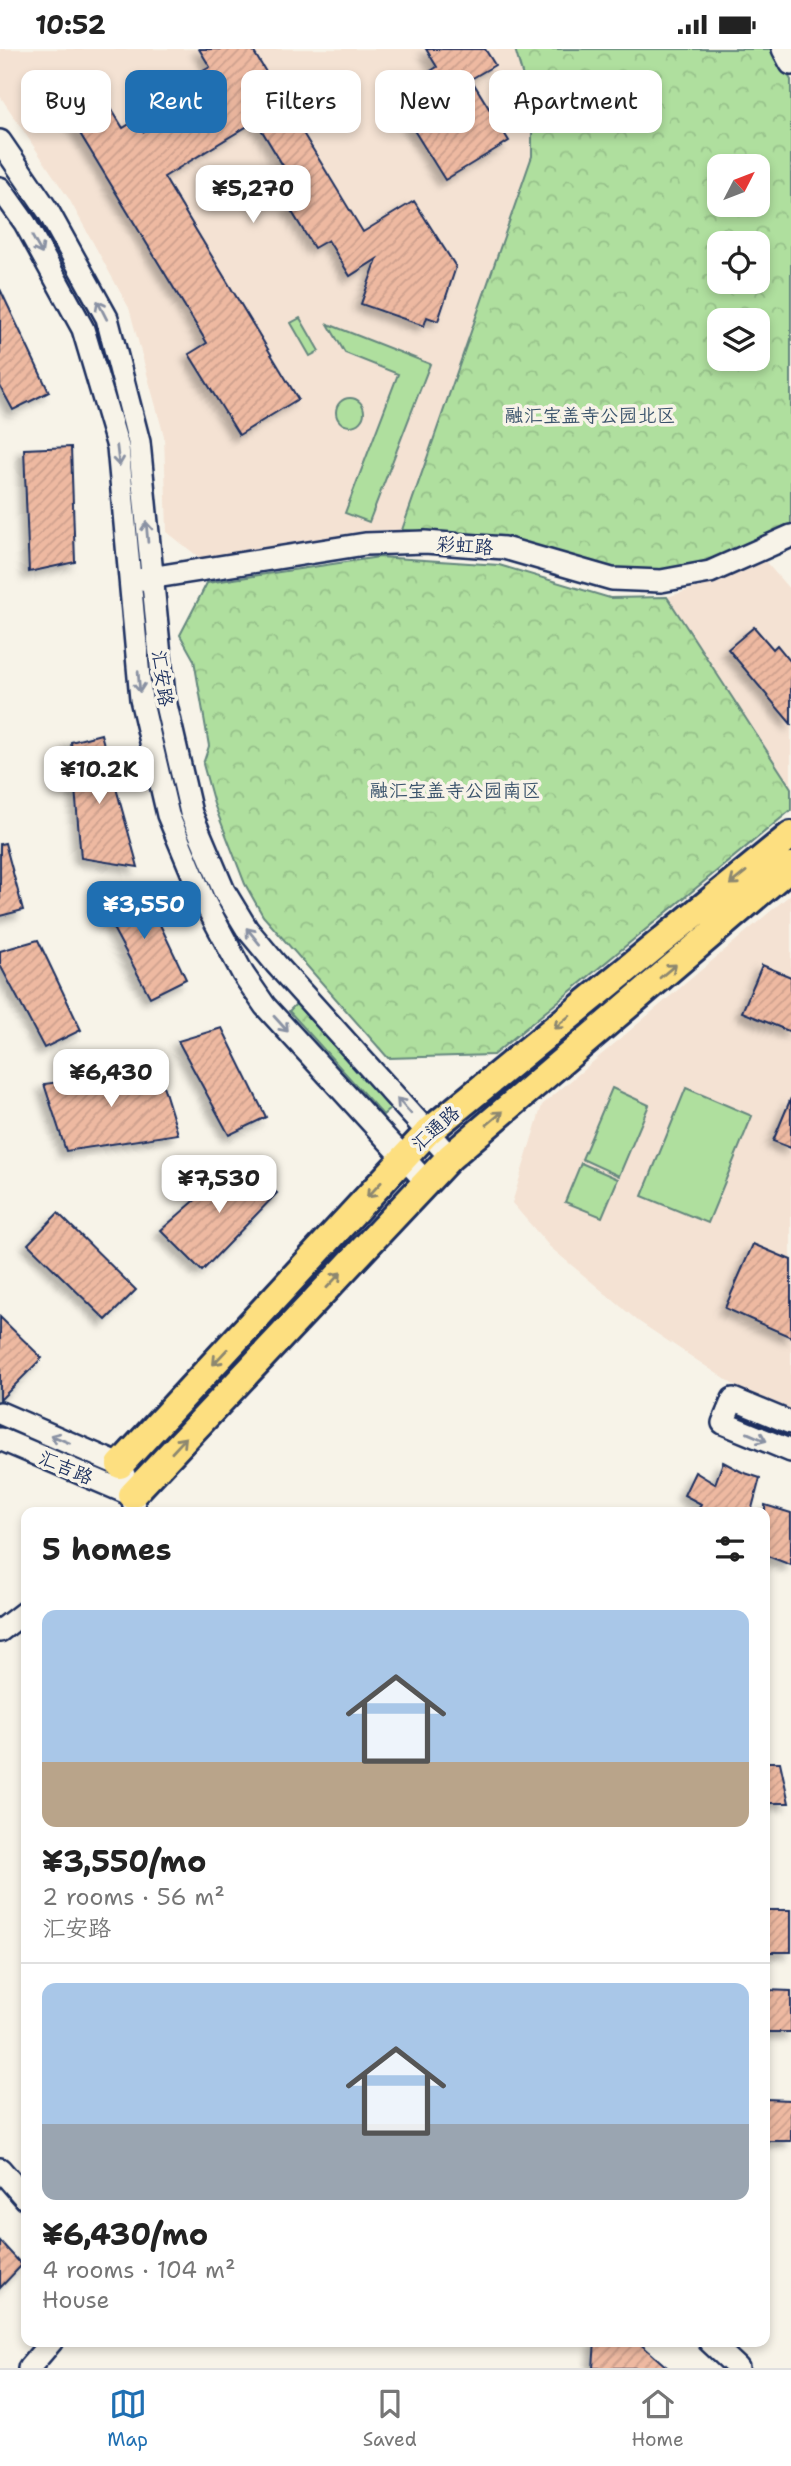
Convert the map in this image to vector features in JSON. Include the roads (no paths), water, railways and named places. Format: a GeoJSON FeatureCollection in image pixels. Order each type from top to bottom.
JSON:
{"type":"FeatureCollection","features":[{"type":"Feature","properties":{"kind":"main road","name":"汇通路"},"geometry":{"type":"LineString","coordinates":[[120,1465],[428,1132],[791,835]]}},
{"type":"Feature","properties":{"kind":"main road","name":"汇通路"},"geometry":{"type":"LineString","coordinates":[[133,1504],[450,1157],[791,866]]}},
{"type":"Feature","properties":{"kind":"street"},"geometry":{"type":"LineString","coordinates":[[783,49],[791,64]]}},
{"type":"Feature","properties":{"kind":"street","name":"汇安路"},"geometry":{"type":"LineString","coordinates":[[0,141],[48,211],[107,318],[139,442],[141,699],[168,815],[203,899],[243,974],[265,1006],[426,1182]]}},
{"type":"Feature","properties":{"kind":"street","name":"汇安路"},"geometry":{"type":"LineString","coordinates":[[0,188],[25,223],[83,330],[118,447],[140,580],[191,813],[224,891],[247,929],[276,964],[450,1157]]}},
{"type":"Feature","properties":{"kind":"street","name":"彩虹路"},"geometry":{"type":"LineString","coordinates":[[140,580],[365,544],[425,542],[504,548],[611,579],[661,580],[710,572],[791,536]]}},
{"type":"Feature","properties":{"kind":"street"},"geometry":{"type":"LineString","coordinates":[[791,1423],[733,1399],[723,1423],[791,1451]]}},
{"type":"Feature","properties":{"kind":"street","name":"汇吉路"},"geometry":{"type":"LineString","coordinates":[[0,1413],[120,1465]]}},
{"type":"Feature","properties":{"kind":"street","name":"汇吉路"},"geometry":{"type":"LineString","coordinates":[[0,1439],[133,1504]]}},
{"type":"Feature","properties":{"kind":"street"},"geometry":{"type":"LineString","coordinates":[[120,1465],[133,1504]]}},
{"type":"Feature","properties":{"kind":"street"},"geometry":{"type":"LineString","coordinates":[[0,1631],[21,1615]]}},
{"type":"Feature","properties":{"kind":"street"},"geometry":{"type":"LineString","coordinates":[[0,2169],[21,2193]]}},
{"type":"Feature","properties":{"kind":"street"},"geometry":{"type":"LineString","coordinates":[[29,2368],[47,2347]]}},
{"type":"Feature","properties":{"kind":"street"},"geometry":{"type":"LineString","coordinates":[[715,2347],[738,2368]]}},
{"type":"Feature","properties":{"kind":"park label","name":"融汇宝盖寺公园北区"},"geometry":{"type":"Point","coordinates":[590,415]}},
{"type":"Feature","properties":{"kind":"park label","name":"融汇宝盖寺公园南区"},"geometry":{"type":"Point","coordinates":[455,790]}}]}
